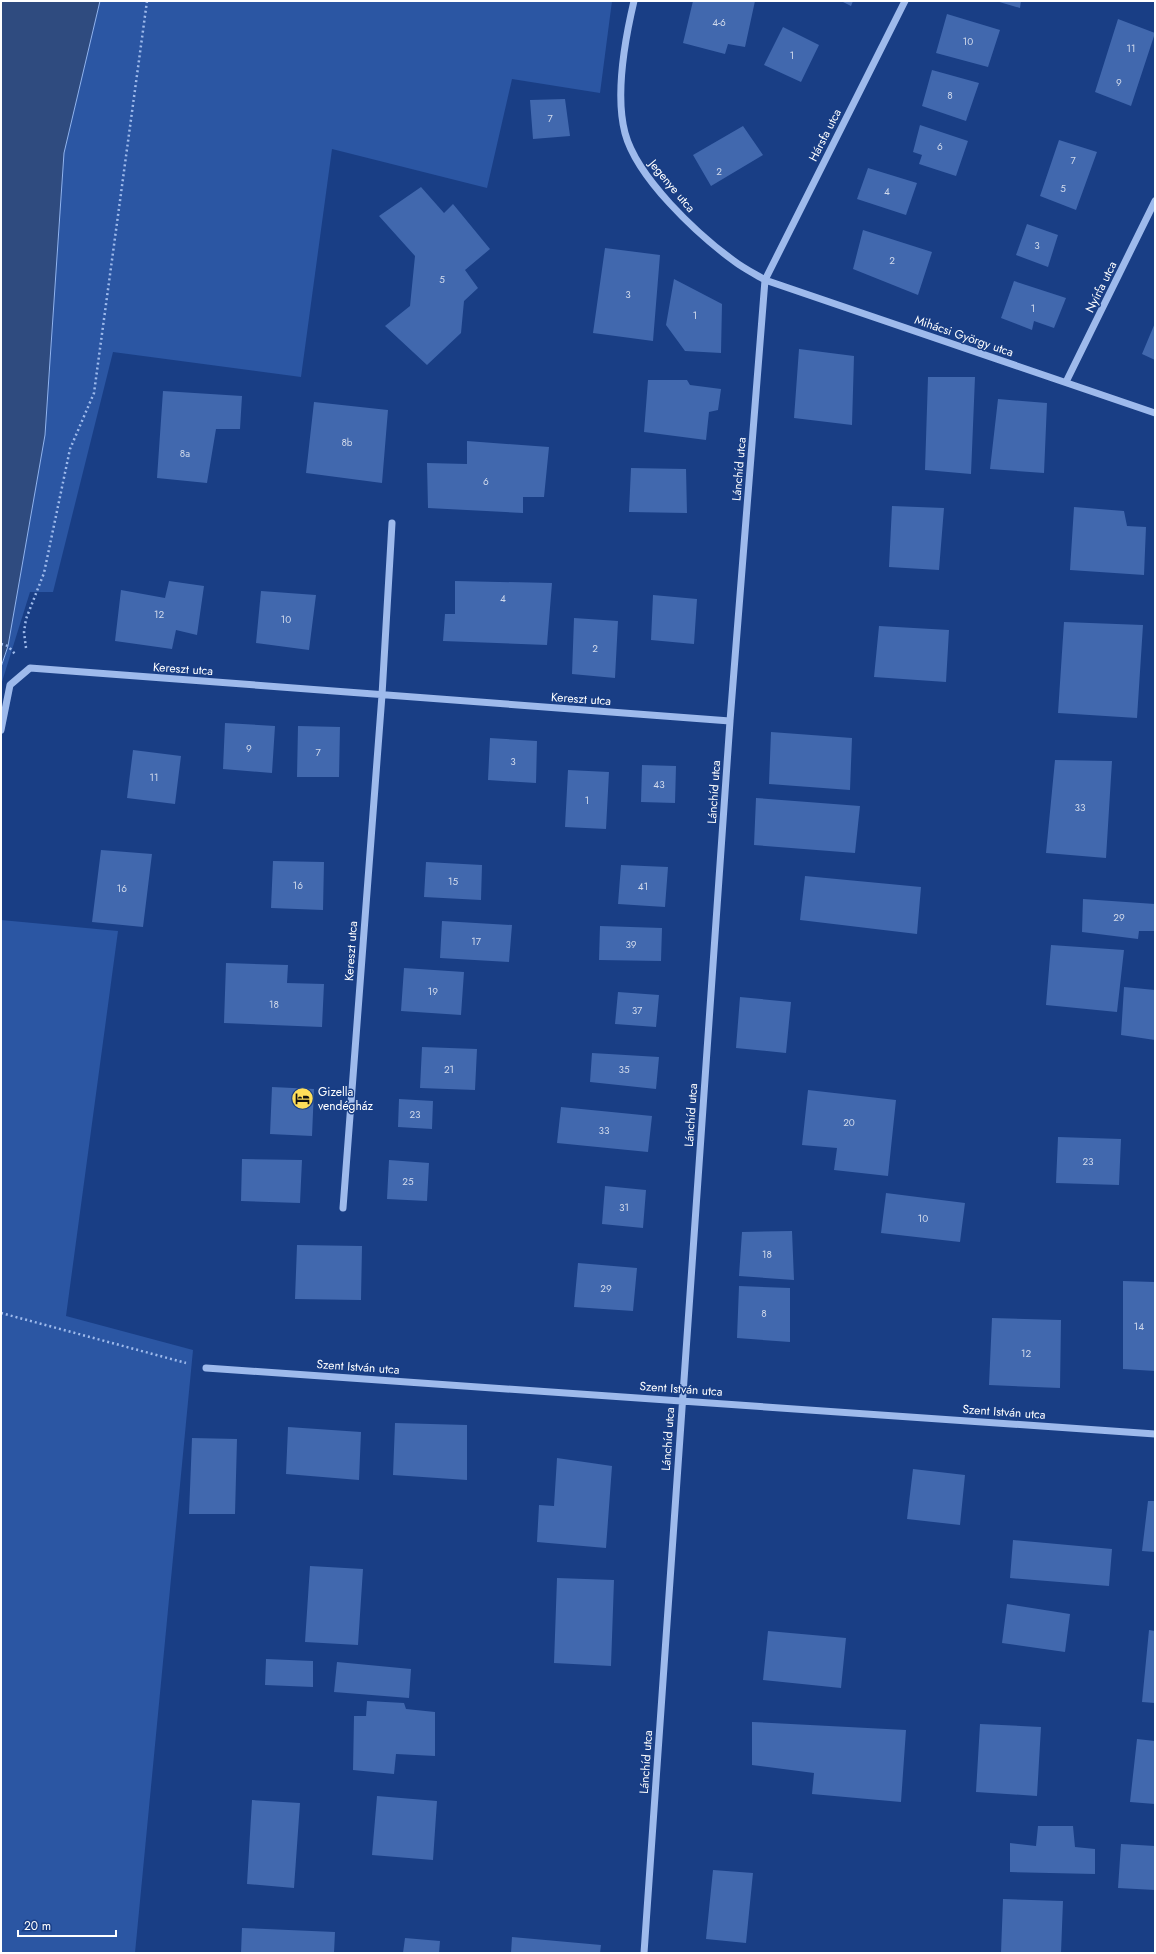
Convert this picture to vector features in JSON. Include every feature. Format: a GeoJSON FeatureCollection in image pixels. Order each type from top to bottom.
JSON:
{"type":"FeatureCollection","features":[{"type":"Feature","properties":{"kind":"street","name":"Jegenye utca"},"geometry":{"type":"LineString","coordinates":[[634,1],[629,20],[620,95],[625,134],[637,160],[640,166],[680,215],[734,262],[765,280]]}},
{"type":"Feature","properties":{"kind":"street","name":"Hársfa utca"},"geometry":{"type":"LineString","coordinates":[[765,280],[905,1]]}},
{"type":"Feature","properties":{"kind":"street","name":"Nyírfa utca"},"geometry":{"type":"LineString","coordinates":[[1066,382],[1155,201]]}},
{"type":"Feature","properties":{"kind":"street","name":"Mihácsi György utca"},"geometry":{"type":"LineString","coordinates":[[765,280],[1155,413]]}},
{"type":"Feature","properties":{"kind":"street","name":"Lánchíd utca"},"geometry":{"type":"LineString","coordinates":[[644,1953],[681,1400],[730,721],[765,280]]}},
{"type":"Feature","properties":{"kind":"street","name":"Kereszt utca"},"geometry":{"type":"LineString","coordinates":[[342,1208],[382,695],[392,523]]}},
{"type":"Feature","properties":{"kind":"street","name":"Kereszt utca"},"geometry":{"type":"LineString","coordinates":[[1,730],[10,685],[30,668],[730,721]]}},
{"type":"Feature","properties":{"kind":"street","name":"Szent István utca"},"geometry":{"type":"LineString","coordinates":[[206,1368],[1155,1434]]}},
{"type":"Feature","properties":{"kind":"path"},"geometry":{"type":"LineString","coordinates":[[24,632],[26,619],[44,573],[70,449],[94,393],[147,1]]}},
{"type":"Feature","properties":{"kind":"path"},"geometry":{"type":"LineString","coordinates":[[1,644],[8,646]]}},
{"type":"Feature","properties":{"kind":"path"},"geometry":{"type":"LineString","coordinates":[[1,1313],[206,1368]]}},
{"type":"Feature","properties":{"kind":"shaded area"},"geometry":{"type":"Polygon","coordinates":[[[1,1],[100,1],[64,153],[45,435],[8,646],[1,667],[1,1]]]}},
{"type":"Feature","properties":{"kind":"shaded area"},"geometry":{"type":"Polygon","coordinates":[[[100,1],[612,1],[600,93],[512,79],[487,188],[332,149],[301,377],[113,352],[53,592],[30,592],[1,685],[1,667],[8,646],[45,435],[64,153],[100,1]]]}},
{"type":"Feature","properties":{"kind":"shaded area"},"geometry":{"type":"Polygon","coordinates":[[[1,920],[118,931],[66,1316],[193,1350],[135,1953],[1,1953],[1,920]]]}},
{"type":"Feature","properties":{"kind":"building"},"geometry":{"type":"Polygon","coordinates":[[[693,1],[755,1],[745,47],[728,44],[725,54],[683,43],[693,1]]]}},
{"type":"Feature","properties":{"kind":"building"},"geometry":{"type":"Polygon","coordinates":[[[841,1],[853,1],[851,6],[841,1]]]}},
{"type":"Feature","properties":{"kind":"building"},"geometry":{"type":"Polygon","coordinates":[[[996,1],[1021,1],[1020,8],[996,1]]]}},
{"type":"Feature","properties":{"kind":"building"},"geometry":{"type":"Polygon","coordinates":[[[947,14],[1000,30],[988,67],[936,53],[947,14]]]}},
{"type":"Feature","properties":{"kind":"building"},"geometry":{"type":"Polygon","coordinates":[[[1118,19],[1155,33],[1131,106],[1095,92],[1118,19]]]}},
{"type":"Feature","properties":{"kind":"building"},"geometry":{"type":"Polygon","coordinates":[[[783,27],[819,45],[801,82],[764,65],[783,27]]]}},
{"type":"Feature","properties":{"kind":"building"},"geometry":{"type":"Polygon","coordinates":[[[932,70],[979,83],[966,121],[922,106],[932,70]]]}},
{"type":"Feature","properties":{"kind":"building"},"geometry":{"type":"Polygon","coordinates":[[[565,99],[570,136],[533,139],[530,100],[565,99]]]}},
{"type":"Feature","properties":{"kind":"building"},"geometry":{"type":"Polygon","coordinates":[[[920,125],[968,141],[956,176],[919,164],[922,155],[913,152],[920,125]]]}},
{"type":"Feature","properties":{"kind":"building"},"geometry":{"type":"Polygon","coordinates":[[[743,126],[763,155],[711,186],[693,155],[743,126]]]}},
{"type":"Feature","properties":{"kind":"building"},"geometry":{"type":"Polygon","coordinates":[[[1059,140],[1097,152],[1076,210],[1040,196],[1059,140]]]}},
{"type":"Feature","properties":{"kind":"building"},"geometry":{"type":"Polygon","coordinates":[[[868,168],[917,183],[906,215],[857,199],[868,168]]]}},
{"type":"Feature","properties":{"kind":"building"},"geometry":{"type":"Polygon","coordinates":[[[421,187],[444,213],[453,204],[490,249],[465,270],[478,288],[464,301],[461,333],[427,365],[385,326],[410,306],[415,256],[379,216],[421,187]]]}},
{"type":"Feature","properties":{"kind":"building"},"geometry":{"type":"Polygon","coordinates":[[[1027,224],[1058,235],[1048,267],[1016,255],[1027,224]]]}},
{"type":"Feature","properties":{"kind":"building"},"geometry":{"type":"Polygon","coordinates":[[[863,230],[932,252],[918,295],[853,269],[863,230]]]}},
{"type":"Feature","properties":{"kind":"building"},"geometry":{"type":"Polygon","coordinates":[[[605,248],[660,255],[653,341],[593,333],[605,248]]]}},
{"type":"Feature","properties":{"kind":"building"},"geometry":{"type":"Polygon","coordinates":[[[674,279],[722,304],[721,353],[685,351],[666,325],[674,279]]]}},
{"type":"Feature","properties":{"kind":"building"},"geometry":{"type":"Polygon","coordinates":[[[1014,281],[1066,298],[1054,328],[1034,321],[1032,330],[1001,318],[1014,281]]]}},
{"type":"Feature","properties":{"kind":"building"},"geometry":{"type":"Polygon","coordinates":[[[1155,323],[1155,360],[1142,354],[1155,323]]]}},
{"type":"Feature","properties":{"kind":"building"},"geometry":{"type":"Polygon","coordinates":[[[799,349],[854,356],[852,425],[794,418],[799,349]]]}},
{"type":"Feature","properties":{"kind":"building"},"geometry":{"type":"Polygon","coordinates":[[[928,377],[975,377],[971,474],[925,470],[928,377]]]}},
{"type":"Feature","properties":{"kind":"building"},"geometry":{"type":"Polygon","coordinates":[[[648,380],[687,380],[690,385],[721,389],[718,410],[709,412],[706,440],[644,432],[648,380]]]}},
{"type":"Feature","properties":{"kind":"building"},"geometry":{"type":"Polygon","coordinates":[[[163,391],[242,396],[240,429],[216,429],[207,483],[157,478],[163,391]]]}},
{"type":"Feature","properties":{"kind":"building"},"geometry":{"type":"Polygon","coordinates":[[[998,399],[1047,403],[1044,473],[990,469],[998,399]]]}},
{"type":"Feature","properties":{"kind":"building"},"geometry":{"type":"Polygon","coordinates":[[[314,402],[388,410],[382,483],[306,473],[314,402]]]}},
{"type":"Feature","properties":{"kind":"building"},"geometry":{"type":"Polygon","coordinates":[[[467,441],[549,447],[544,497],[523,497],[523,513],[428,508],[427,463],[467,464],[467,441]]]}},
{"type":"Feature","properties":{"kind":"building"},"geometry":{"type":"Polygon","coordinates":[[[631,468],[686,469],[687,513],[629,512],[631,468]]]}},
{"type":"Feature","properties":{"kind":"building"},"geometry":{"type":"Polygon","coordinates":[[[892,506],[944,508],[939,570],[889,567],[892,506]]]}},
{"type":"Feature","properties":{"kind":"building"},"geometry":{"type":"Polygon","coordinates":[[[1074,507],[1124,511],[1127,526],[1146,527],[1144,575],[1070,570],[1074,507]]]}},
{"type":"Feature","properties":{"kind":"building"},"geometry":{"type":"Polygon","coordinates":[[[169,581],[204,586],[197,635],[176,630],[172,649],[115,641],[121,590],[165,598],[169,581]]]}},
{"type":"Feature","properties":{"kind":"building"},"geometry":{"type":"Polygon","coordinates":[[[455,581],[552,583],[547,645],[443,641],[445,614],[455,614],[455,581]]]}},
{"type":"Feature","properties":{"kind":"building"},"geometry":{"type":"Polygon","coordinates":[[[261,591],[316,595],[309,650],[256,643],[261,591]]]}},
{"type":"Feature","properties":{"kind":"building"},"geometry":{"type":"Polygon","coordinates":[[[653,595],[697,599],[694,644],[651,640],[653,595]]]}},
{"type":"Feature","properties":{"kind":"building"},"geometry":{"type":"Polygon","coordinates":[[[574,618],[618,621],[615,678],[572,674],[574,618]]]}},
{"type":"Feature","properties":{"kind":"building"},"geometry":{"type":"Polygon","coordinates":[[[1064,622],[1143,625],[1137,718],[1058,713],[1064,622]]]}},
{"type":"Feature","properties":{"kind":"building"},"geometry":{"type":"Polygon","coordinates":[[[879,626],[949,630],[946,682],[874,677],[879,626]]]}},
{"type":"Feature","properties":{"kind":"building"},"geometry":{"type":"Polygon","coordinates":[[[225,723],[275,726],[272,773],[223,769],[225,723]]]}},
{"type":"Feature","properties":{"kind":"building"},"geometry":{"type":"Polygon","coordinates":[[[298,726],[340,727],[339,777],[297,777],[298,726]]]}},
{"type":"Feature","properties":{"kind":"building"},"geometry":{"type":"Polygon","coordinates":[[[771,732],[852,738],[850,790],[769,784],[771,732]]]}},
{"type":"Feature","properties":{"kind":"building"},"geometry":{"type":"Polygon","coordinates":[[[490,738],[537,741],[536,783],[488,780],[490,738]]]}},
{"type":"Feature","properties":{"kind":"building"},"geometry":{"type":"Polygon","coordinates":[[[133,750],[181,756],[175,804],[127,798],[133,750]]]}},
{"type":"Feature","properties":{"kind":"building"},"geometry":{"type":"Polygon","coordinates":[[[1055,760],[1112,761],[1106,858],[1046,853],[1055,760]]]}},
{"type":"Feature","properties":{"kind":"building"},"geometry":{"type":"Polygon","coordinates":[[[642,765],[676,766],[675,803],[641,802],[642,765]]]}},
{"type":"Feature","properties":{"kind":"building"},"geometry":{"type":"Polygon","coordinates":[[[568,770],[609,772],[606,829],[565,827],[568,770]]]}},
{"type":"Feature","properties":{"kind":"building"},"geometry":{"type":"Polygon","coordinates":[[[756,798],[860,806],[855,853],[754,845],[756,798]]]}},
{"type":"Feature","properties":{"kind":"building"},"geometry":{"type":"Polygon","coordinates":[[[101,850],[152,854],[143,927],[92,922],[101,850]]]}},
{"type":"Feature","properties":{"kind":"building"},"geometry":{"type":"Polygon","coordinates":[[[273,861],[324,862],[323,910],[271,908],[273,861]]]}},
{"type":"Feature","properties":{"kind":"building"},"geometry":{"type":"Polygon","coordinates":[[[426,862],[482,865],[481,900],[424,897],[426,862]]]}},
{"type":"Feature","properties":{"kind":"building"},"geometry":{"type":"Polygon","coordinates":[[[621,865],[668,867],[665,907],[618,904],[621,865]]]}},
{"type":"Feature","properties":{"kind":"building"},"geometry":{"type":"Polygon","coordinates":[[[805,876],[921,887],[917,934],[800,920],[805,876]]]}},
{"type":"Feature","properties":{"kind":"building"},"geometry":{"type":"Polygon","coordinates":[[[1083,899],[1155,904],[1155,931],[1139,931],[1138,939],[1082,932],[1083,899]]]}},
{"type":"Feature","properties":{"kind":"building"},"geometry":{"type":"Polygon","coordinates":[[[442,921],[512,925],[509,962],[440,958],[442,921]]]}},
{"type":"Feature","properties":{"kind":"building"},"geometry":{"type":"Polygon","coordinates":[[[600,926],[662,928],[661,961],[599,960],[600,926]]]}},
{"type":"Feature","properties":{"kind":"building"},"geometry":{"type":"Polygon","coordinates":[[[1051,945],[1124,950],[1117,1012],[1046,1005],[1051,945]]]}},
{"type":"Feature","properties":{"kind":"building"},"geometry":{"type":"Polygon","coordinates":[[[226,963],[288,965],[287,983],[324,984],[322,1027],[224,1023],[226,963]]]}},
{"type":"Feature","properties":{"kind":"building"},"geometry":{"type":"Polygon","coordinates":[[[404,968],[464,972],[461,1015],[401,1011],[404,968]]]}},
{"type":"Feature","properties":{"kind":"building"},"geometry":{"type":"Polygon","coordinates":[[[1124,987],[1155,990],[1155,1040],[1121,1035],[1124,987]]]}},
{"type":"Feature","properties":{"kind":"building"},"geometry":{"type":"Polygon","coordinates":[[[618,992],[659,995],[656,1027],[615,1024],[618,992]]]}},
{"type":"Feature","properties":{"kind":"building"},"geometry":{"type":"Polygon","coordinates":[[[740,997],[791,1002],[786,1053],[736,1048],[740,997]]]}},
{"type":"Feature","properties":{"kind":"building"},"geometry":{"type":"Polygon","coordinates":[[[422,1047],[477,1049],[475,1090],[420,1088],[422,1047]]]}},
{"type":"Feature","properties":{"kind":"building"},"geometry":{"type":"Polygon","coordinates":[[[592,1053],[659,1057],[656,1089],[590,1082],[592,1053]]]}},
{"type":"Feature","properties":{"kind":"building"},"geometry":{"type":"Polygon","coordinates":[[[272,1087],[314,1089],[312,1136],[270,1134],[272,1087]]]}},
{"type":"Feature","properties":{"kind":"building"},"geometry":{"type":"Polygon","coordinates":[[[808,1090],[896,1100],[888,1176],[834,1170],[837,1148],[802,1145],[808,1090]]]}},
{"type":"Feature","properties":{"kind":"building"},"geometry":{"type":"Polygon","coordinates":[[[399,1099],[433,1101],[432,1129],[398,1127],[399,1099]]]}},
{"type":"Feature","properties":{"kind":"building"},"geometry":{"type":"Polygon","coordinates":[[[561,1107],[652,1116],[648,1152],[557,1143],[561,1107]]]}},
{"type":"Feature","properties":{"kind":"building"},"geometry":{"type":"Polygon","coordinates":[[[1058,1137],[1121,1139],[1119,1185],[1056,1183],[1058,1137]]]}},
{"type":"Feature","properties":{"kind":"building"},"geometry":{"type":"Polygon","coordinates":[[[242,1159],[302,1160],[300,1203],[241,1201],[242,1159]]]}},
{"type":"Feature","properties":{"kind":"building"},"geometry":{"type":"Polygon","coordinates":[[[389,1160],[429,1163],[427,1201],[387,1199],[389,1160]]]}},
{"type":"Feature","properties":{"kind":"building"},"geometry":{"type":"Polygon","coordinates":[[[605,1186],[646,1190],[643,1228],[602,1224],[605,1186]]]}},
{"type":"Feature","properties":{"kind":"building"},"geometry":{"type":"Polygon","coordinates":[[[886,1193],[965,1203],[960,1242],[881,1233],[886,1193]]]}},
{"type":"Feature","properties":{"kind":"building"},"geometry":{"type":"Polygon","coordinates":[[[792,1231],[794,1280],[739,1276],[742,1232],[792,1231]]]}},
{"type":"Feature","properties":{"kind":"building"},"geometry":{"type":"Polygon","coordinates":[[[297,1245],[362,1246],[361,1300],[295,1299],[297,1245]]]}},
{"type":"Feature","properties":{"kind":"building"},"geometry":{"type":"Polygon","coordinates":[[[578,1263],[637,1268],[633,1311],[574,1307],[578,1263]]]}},
{"type":"Feature","properties":{"kind":"building"},"geometry":{"type":"Polygon","coordinates":[[[1123,1281],[1155,1282],[1155,1371],[1123,1369],[1123,1281]]]}},
{"type":"Feature","properties":{"kind":"building"},"geometry":{"type":"Polygon","coordinates":[[[739,1286],[790,1288],[790,1342],[737,1338],[739,1286]]]}},
{"type":"Feature","properties":{"kind":"building"},"geometry":{"type":"Polygon","coordinates":[[[992,1318],[1061,1320],[1060,1388],[989,1385],[992,1318]]]}},
{"type":"Feature","properties":{"kind":"building"},"geometry":{"type":"Polygon","coordinates":[[[395,1423],[467,1425],[467,1480],[393,1475],[395,1423]]]}},
{"type":"Feature","properties":{"kind":"building"},"geometry":{"type":"Polygon","coordinates":[[[288,1427],[361,1432],[359,1480],[286,1474],[288,1427]]]}},
{"type":"Feature","properties":{"kind":"building"},"geometry":{"type":"Polygon","coordinates":[[[192,1438],[237,1439],[235,1514],[189,1514],[192,1438]]]}},
{"type":"Feature","properties":{"kind":"building"},"geometry":{"type":"Polygon","coordinates":[[[557,1458],[612,1466],[606,1548],[537,1542],[539,1505],[554,1506],[557,1458]]]}},
{"type":"Feature","properties":{"kind":"building"},"geometry":{"type":"Polygon","coordinates":[[[913,1469],[965,1475],[960,1525],[907,1519],[913,1469]]]}},
{"type":"Feature","properties":{"kind":"building"},"geometry":{"type":"Polygon","coordinates":[[[1148,1501],[1155,1501],[1155,1552],[1142,1551],[1148,1501]]]}},
{"type":"Feature","properties":{"kind":"building"},"geometry":{"type":"Polygon","coordinates":[[[1013,1540],[1112,1549],[1109,1586],[1010,1578],[1013,1540]]]}},
{"type":"Feature","properties":{"kind":"building"},"geometry":{"type":"Polygon","coordinates":[[[310,1566],[363,1569],[358,1645],[305,1642],[310,1566]]]}},
{"type":"Feature","properties":{"kind":"building"},"geometry":{"type":"Polygon","coordinates":[[[557,1578],[614,1580],[611,1666],[554,1663],[557,1578]]]}},
{"type":"Feature","properties":{"kind":"building"},"geometry":{"type":"Polygon","coordinates":[[[1007,1604],[1070,1614],[1065,1652],[1002,1643],[1007,1604]]]}},
{"type":"Feature","properties":{"kind":"building"},"geometry":{"type":"Polygon","coordinates":[[[1149,1630],[1155,1631],[1155,1703],[1142,1702],[1149,1630]]]}},
{"type":"Feature","properties":{"kind":"building"},"geometry":{"type":"Polygon","coordinates":[[[768,1631],[846,1638],[841,1688],[763,1680],[768,1631]]]}},
{"type":"Feature","properties":{"kind":"building"},"geometry":{"type":"Polygon","coordinates":[[[266,1659],[313,1661],[313,1687],[265,1685],[266,1659]]]}},
{"type":"Feature","properties":{"kind":"building"},"geometry":{"type":"Polygon","coordinates":[[[337,1662],[411,1669],[409,1698],[334,1692],[337,1662]]]}},
{"type":"Feature","properties":{"kind":"building"},"geometry":{"type":"Polygon","coordinates":[[[367,1701],[404,1703],[406,1709],[435,1712],[435,1756],[396,1754],[394,1774],[353,1770],[354,1716],[366,1716],[367,1701]]]}},
{"type":"Feature","properties":{"kind":"building"},"geometry":{"type":"Polygon","coordinates":[[[752,1722],[906,1730],[901,1802],[812,1794],[814,1773],[752,1765],[752,1722]]]}},
{"type":"Feature","properties":{"kind":"building"},"geometry":{"type":"Polygon","coordinates":[[[980,1724],[1041,1727],[1037,1796],[976,1792],[980,1724]]]}},
{"type":"Feature","properties":{"kind":"building"},"geometry":{"type":"Polygon","coordinates":[[[1137,1739],[1155,1741],[1155,1804],[1130,1802],[1137,1739]]]}},
{"type":"Feature","properties":{"kind":"building"},"geometry":{"type":"Polygon","coordinates":[[[377,1796],[437,1801],[433,1860],[372,1855],[377,1796]]]}},
{"type":"Feature","properties":{"kind":"building"},"geometry":{"type":"Polygon","coordinates":[[[252,1800],[300,1803],[294,1888],[247,1884],[252,1800]]]}},
{"type":"Feature","properties":{"kind":"building"},"geometry":{"type":"Polygon","coordinates":[[[1038,1826],[1073,1826],[1075,1847],[1095,1849],[1095,1874],[1010,1872],[1010,1843],[1036,1846],[1038,1826]]]}},
{"type":"Feature","properties":{"kind":"building"},"geometry":{"type":"Polygon","coordinates":[[[1121,1844],[1155,1846],[1155,1890],[1118,1888],[1121,1844]]]}},
{"type":"Feature","properties":{"kind":"building"},"geometry":{"type":"Polygon","coordinates":[[[713,1870],[753,1873],[746,1943],[706,1939],[713,1870]]]}},
{"type":"Feature","properties":{"kind":"building"},"geometry":{"type":"Polygon","coordinates":[[[1003,1899],[1063,1901],[1061,1953],[1001,1953],[1003,1899]]]}},
{"type":"Feature","properties":{"kind":"building"},"geometry":{"type":"Polygon","coordinates":[[[242,1928],[335,1932],[334,1953],[241,1953],[242,1928]]]}},
{"type":"Feature","properties":{"kind":"building"},"geometry":{"type":"Polygon","coordinates":[[[512,1937],[601,1945],[600,1953],[511,1953],[512,1937]]]}},
{"type":"Feature","properties":{"kind":"building"},"geometry":{"type":"Polygon","coordinates":[[[405,1938],[440,1941],[439,1953],[403,1953],[405,1938]]]}},
{"type":"Feature","properties":{"kind":"place","name":"Gizella vendégház"},"geometry":{"type":"Point","coordinates":[303,1099]}}]}
